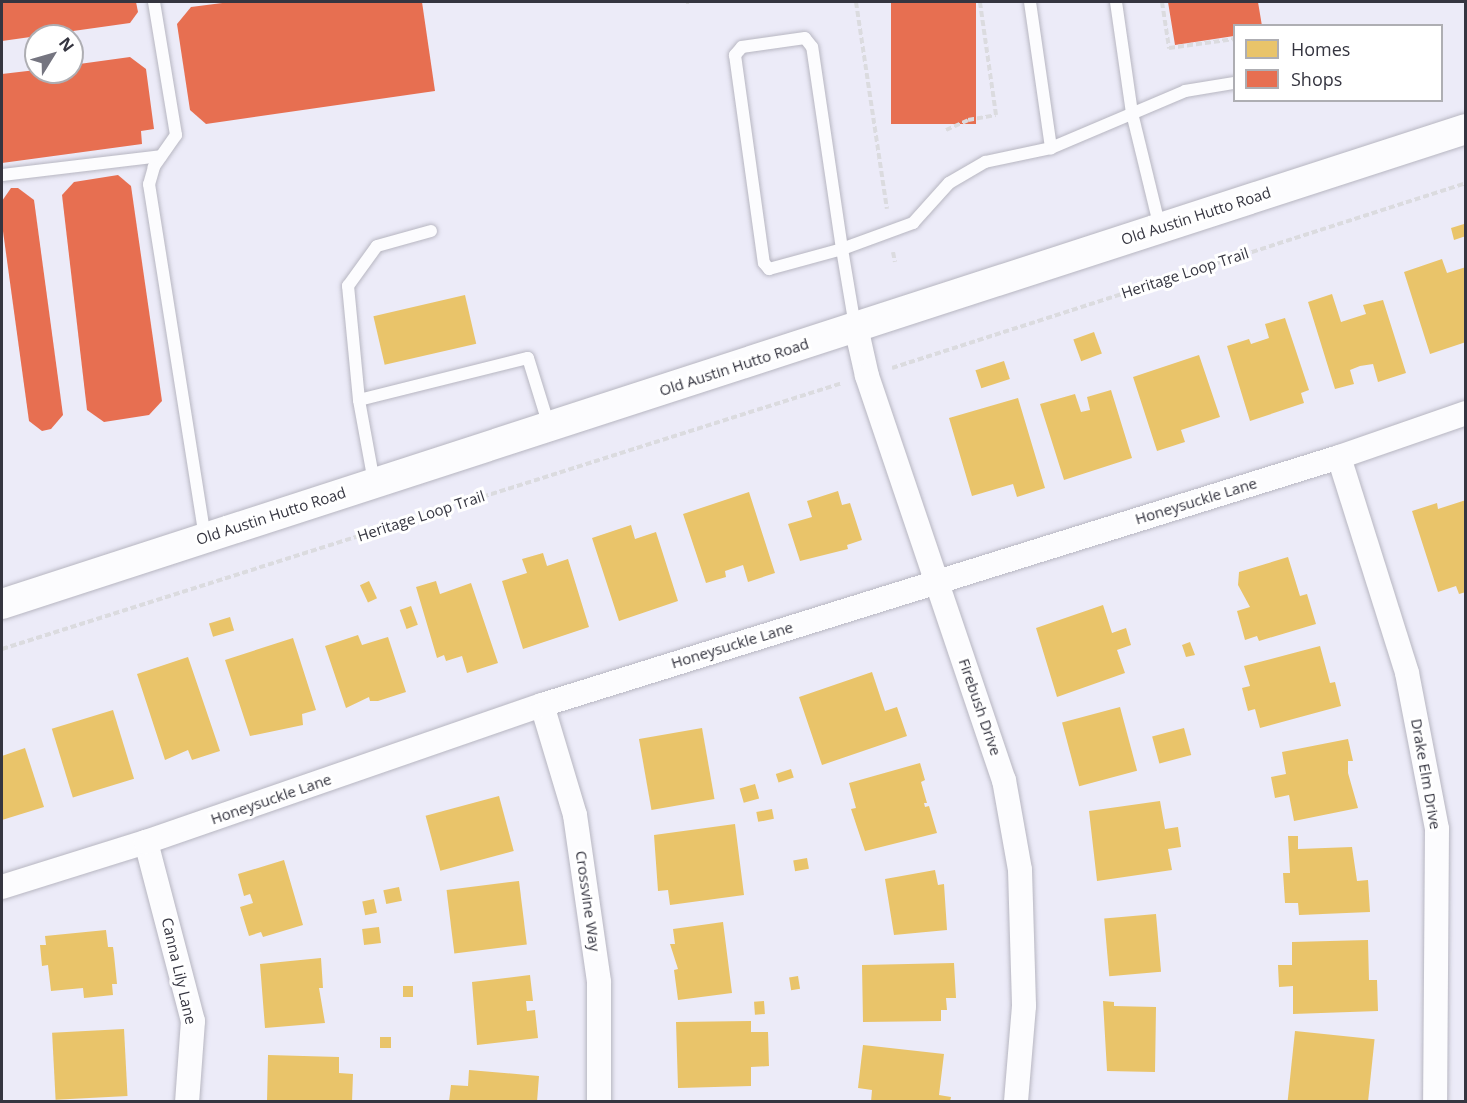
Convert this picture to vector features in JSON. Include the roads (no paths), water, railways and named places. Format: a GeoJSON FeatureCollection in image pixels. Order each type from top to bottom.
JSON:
{"type":"FeatureCollection","features":[{"type":"Feature","properties":{"kind":"street","name":"Old Austin Hutto Road"},"geometry":{"type":"LineString","coordinates":[[2,604],[1466,129]]}},
{"type":"Feature","properties":{"kind":"street","name":"Firebush Drive"},"geometry":{"type":"LineString","coordinates":[[856,327],[867,376],[1004,780],[1020,870],[1024,1006],[1016,1101]]}},
{"type":"Feature","properties":{"kind":"street","name":"Honeysuckle Lane"},"geometry":{"type":"LineString","coordinates":[[2,887],[146,842],[542,705],[1339,457],[1466,413]]}},
{"type":"Feature","properties":{"kind":"street","name":"Drake Elm Drive"},"geometry":{"type":"LineString","coordinates":[[1339,457],[1407,674],[1437,830],[1435,1101]]}},
{"type":"Feature","properties":{"kind":"street","name":"Crossvine Way"},"geometry":{"type":"LineString","coordinates":[[542,705],[575,815],[595,949],[599,982],[599,1101]]}},
{"type":"Feature","properties":{"kind":"street","name":"Canna Lily Lane"},"geometry":{"type":"LineString","coordinates":[[146,842],[194,1021],[187,1101]]}},
{"type":"Feature","properties":{"kind":"lane"},"geometry":{"type":"LineString","coordinates":[[154,2],[176,135],[161,156],[149,184],[205,537]]}},
{"type":"Feature","properties":{"kind":"lane"},"geometry":{"type":"LineString","coordinates":[[1030,2],[1051,148]]}},
{"type":"Feature","properties":{"kind":"lane"},"geometry":{"type":"LineString","coordinates":[[1116,2],[1132,113],[1160,228]]}},
{"type":"Feature","properties":{"kind":"lane"},"geometry":{"type":"LineString","coordinates":[[856,327],[842,249],[812,47],[805,38],[742,47],[735,55],[764,263],[769,269],[842,249],[913,223],[949,183],[985,162],[1051,148],[1185,91],[1233,83]]}},
{"type":"Feature","properties":{"kind":"lane"},"geometry":{"type":"LineString","coordinates":[[2,175],[161,156]]}},
{"type":"Feature","properties":{"kind":"lane"},"geometry":{"type":"LineString","coordinates":[[374,482],[359,400],[348,286],[377,246],[431,231]]}},
{"type":"Feature","properties":{"kind":"lane"},"geometry":{"type":"LineString","coordinates":[[359,400],[528,358],[549,426]]}}]}
